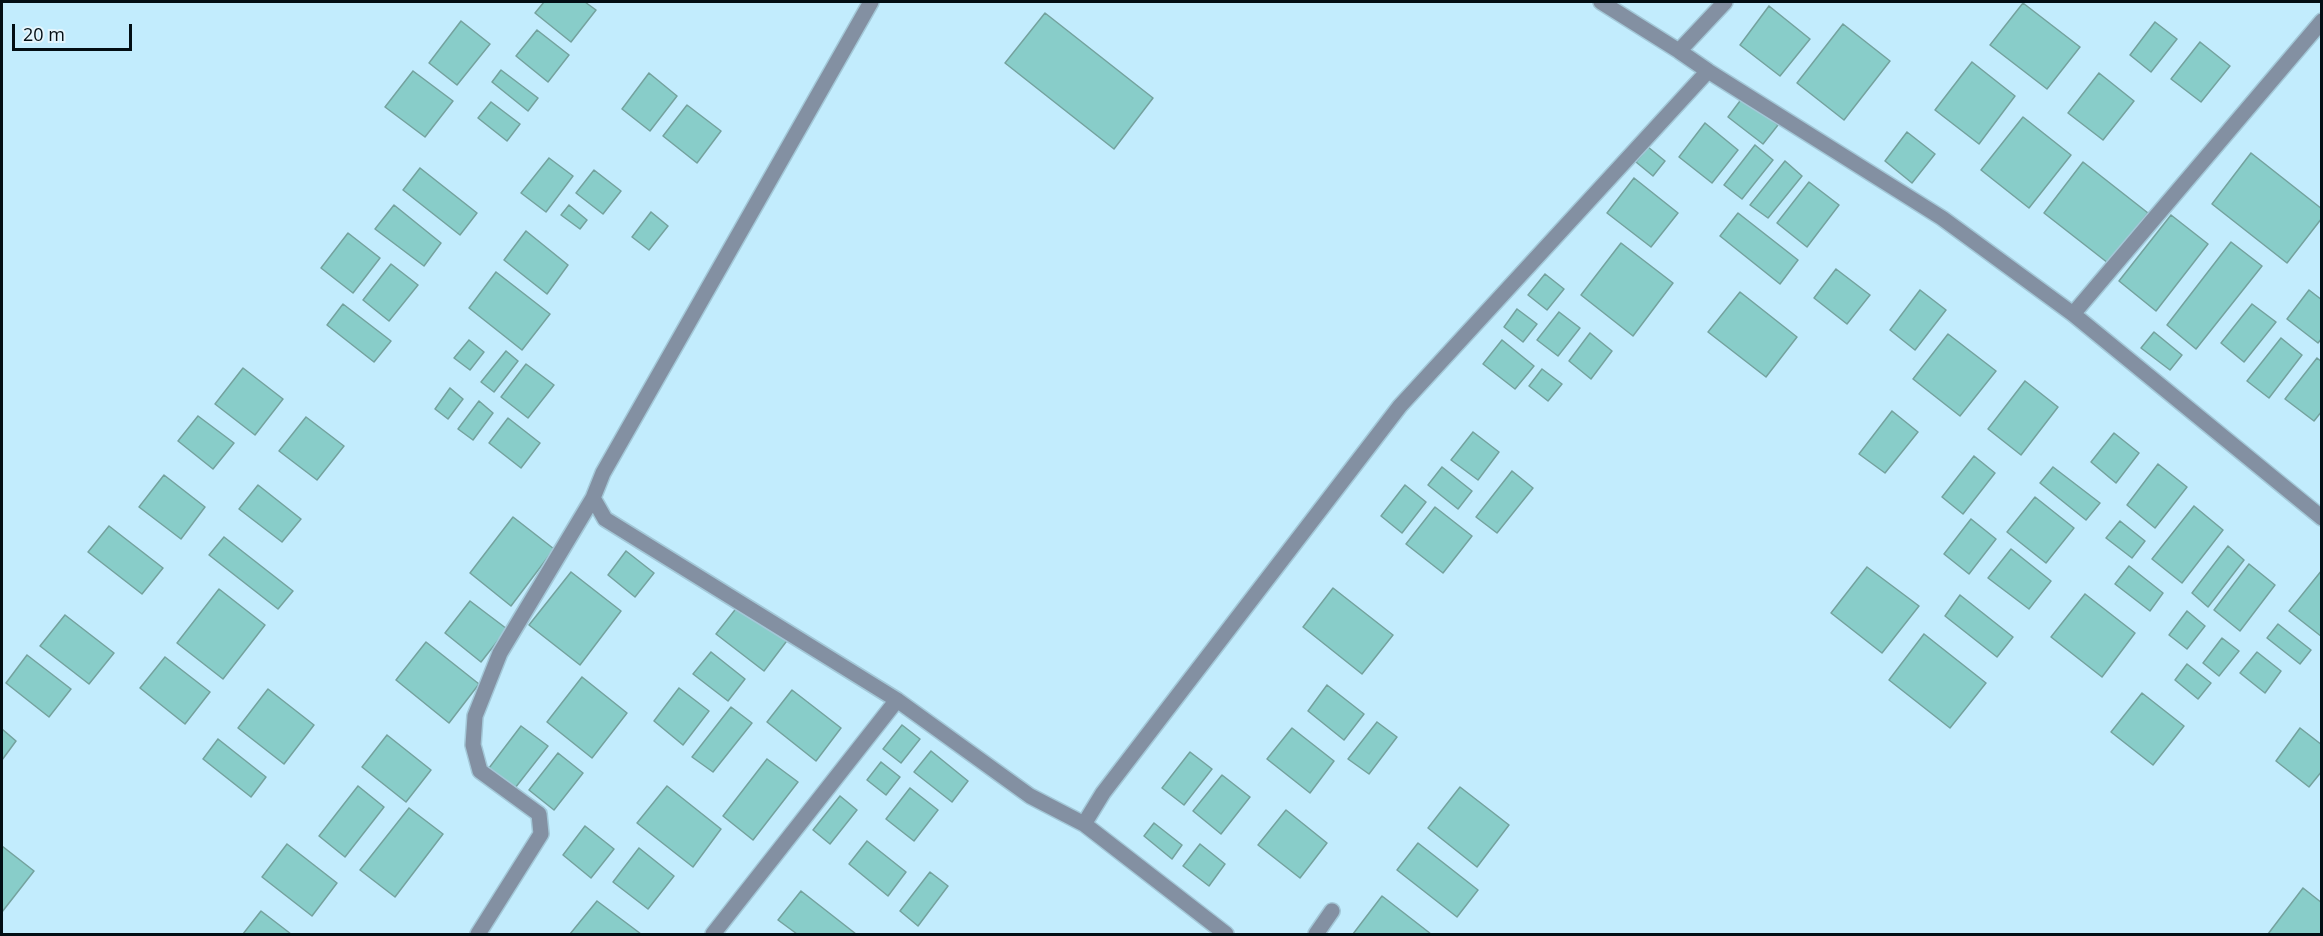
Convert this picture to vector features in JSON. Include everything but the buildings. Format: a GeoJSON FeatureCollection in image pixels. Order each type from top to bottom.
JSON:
{"type":"FeatureCollection","features":[{"type":"Feature","properties":{"kind":"street"},"geometry":{"type":"LineString","coordinates":[[478,934],[541,834],[539,814],[480,771],[473,745],[475,716],[500,653],[593,498],[603,473],[871,2]]}},
{"type":"Feature","properties":{"kind":"street"},"geometry":{"type":"LineString","coordinates":[[1601,2],[1708,72],[1942,218],[2073,314],[2322,518]]}},
{"type":"Feature","properties":{"kind":"street"},"geometry":{"type":"LineString","coordinates":[[1679,51],[1725,2]]}},
{"type":"Feature","properties":{"kind":"street"},"geometry":{"type":"LineString","coordinates":[[2073,314],[2322,21]]}},
{"type":"Feature","properties":{"kind":"street"},"geometry":{"type":"LineString","coordinates":[[1084,824],[1103,793],[1400,406],[1708,72]]}},
{"type":"Feature","properties":{"kind":"street"},"geometry":{"type":"LineString","coordinates":[[593,498],[605,519],[897,700],[1030,796],[1084,824],[1226,934]]}},
{"type":"Feature","properties":{"kind":"street"},"geometry":{"type":"LineString","coordinates":[[713,934],[897,700]]}},
{"type":"Feature","properties":{"kind":"street"},"geometry":{"type":"LineString","coordinates":[[1316,934],[1332,911]]}}]}
